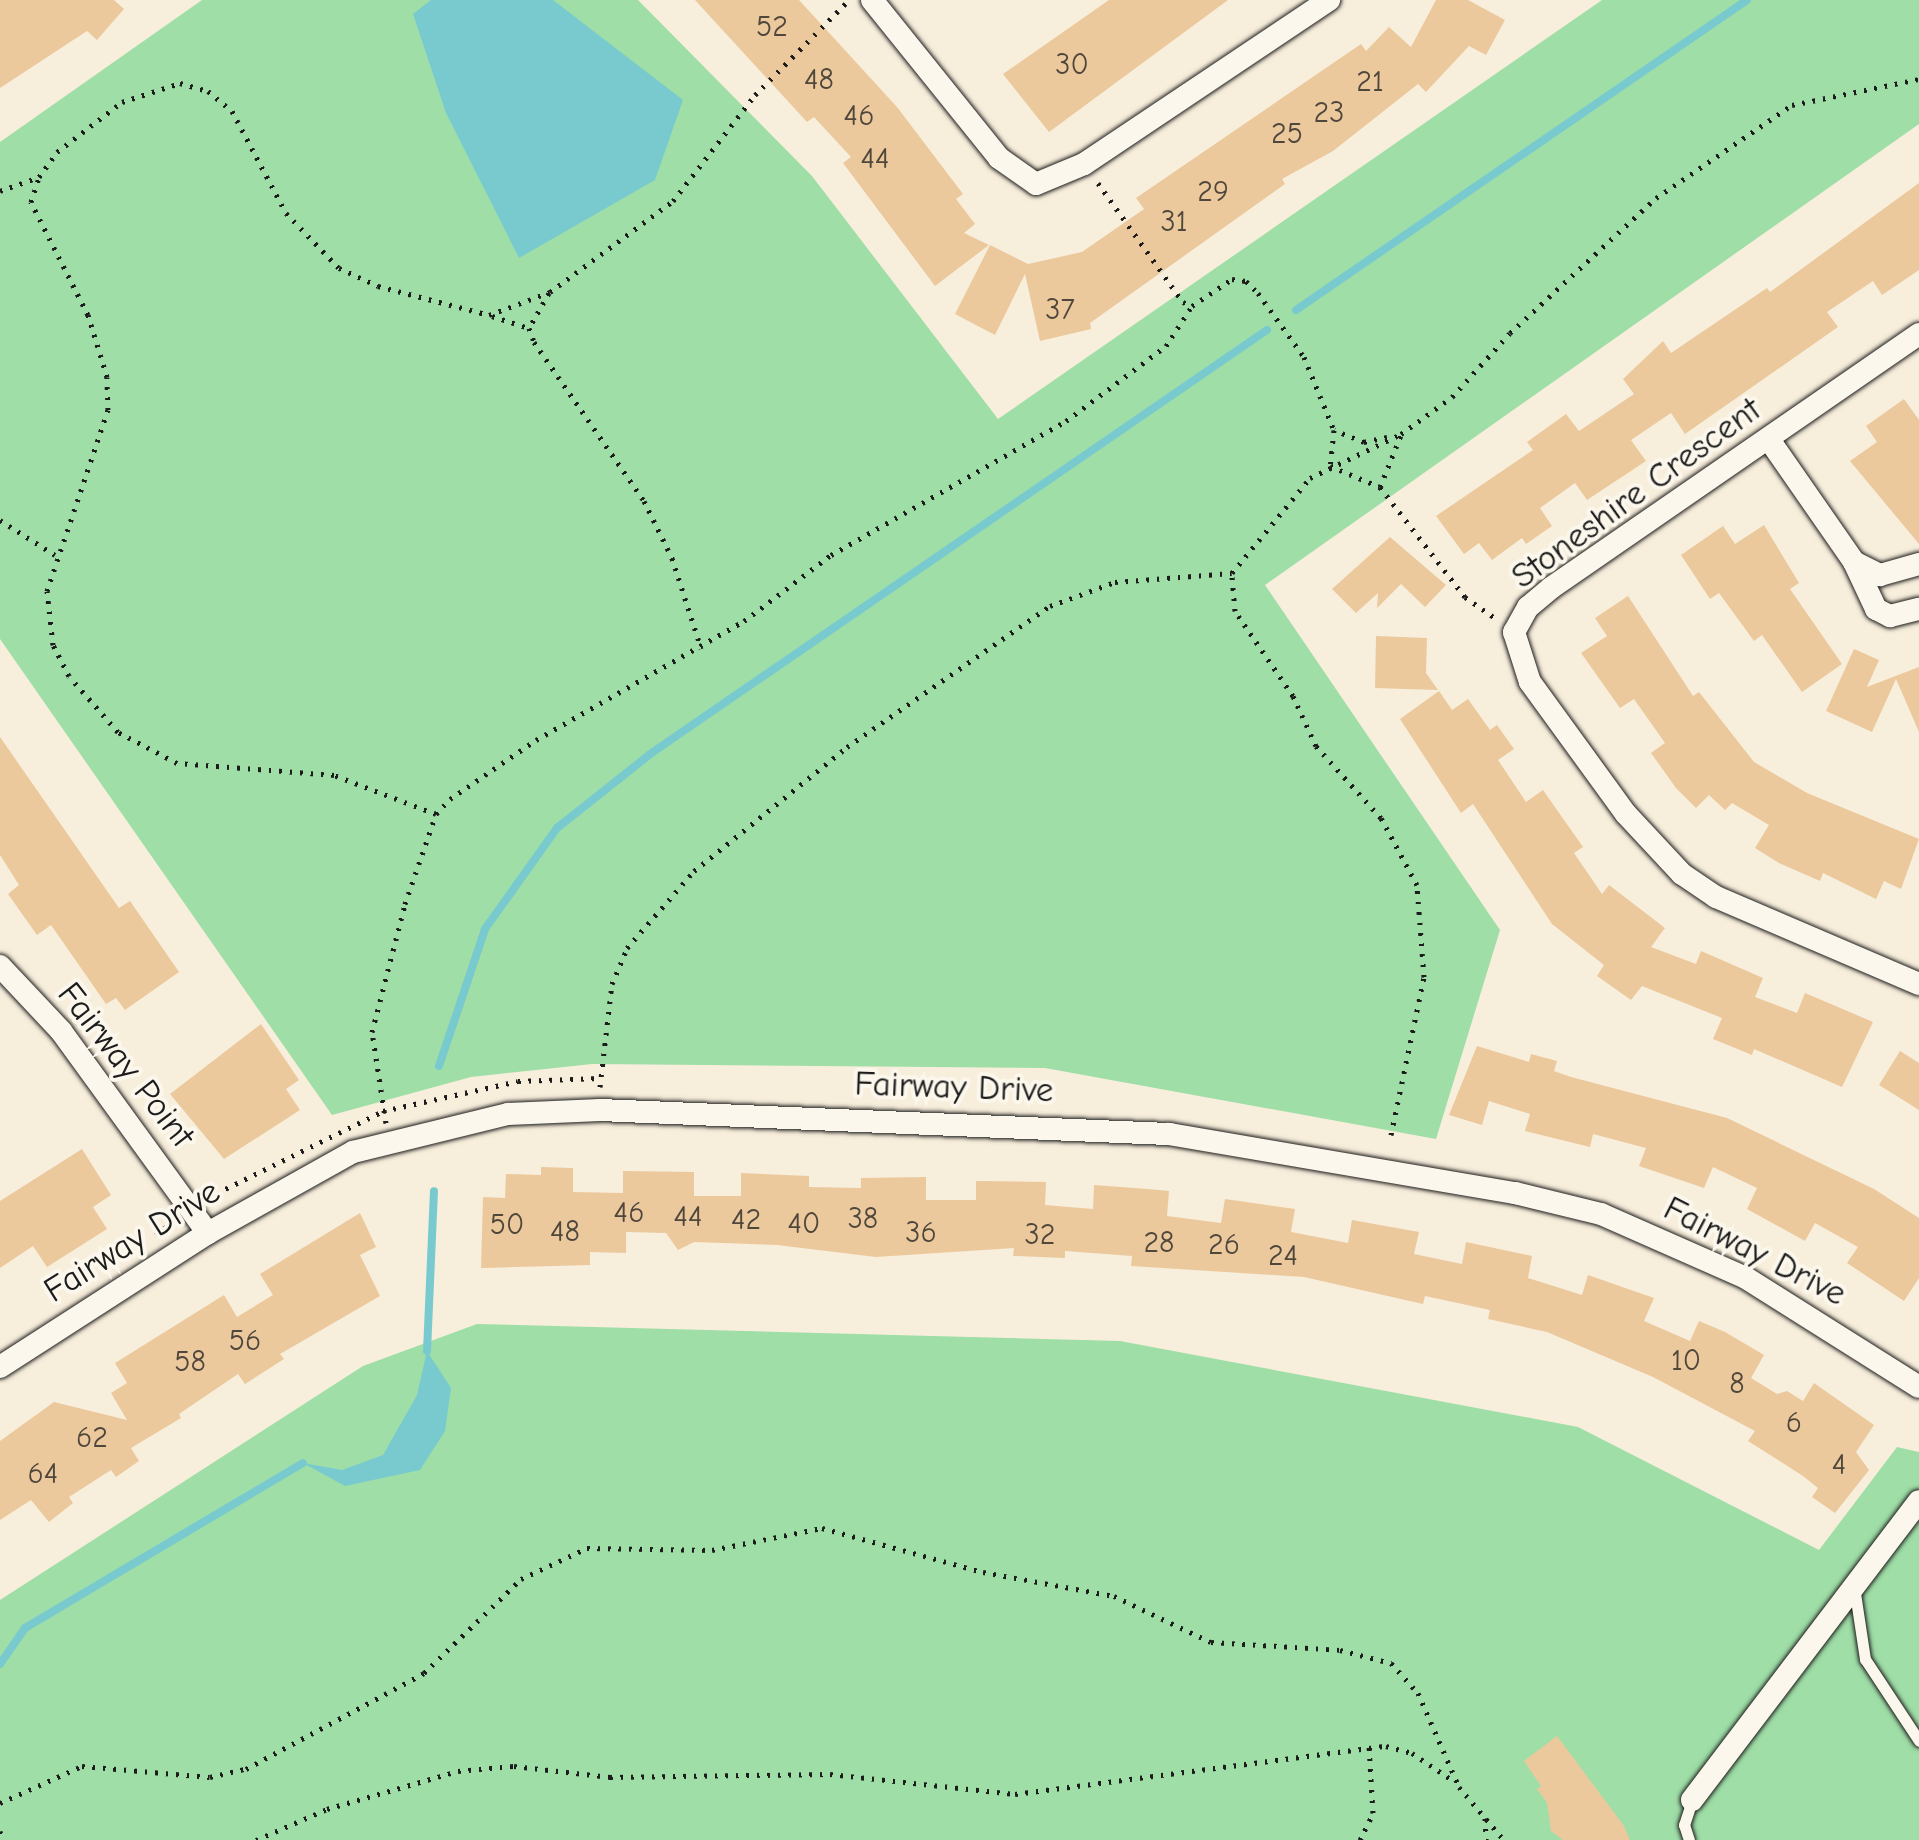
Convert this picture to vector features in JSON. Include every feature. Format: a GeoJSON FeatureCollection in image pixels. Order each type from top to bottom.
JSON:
{"type":"FeatureCollection","features":[{"type":"Feature","properties":{"kind":"street"},"geometry":{"type":"LineString","coordinates":[[872,0],[1015,175],[1036,184],[1084,164],[1329,0]]}},
{"type":"Feature","properties":{"kind":"street","name":"Stoneshire Crescent"},"geometry":{"type":"LineString","coordinates":[[1919,334],[1770,441],[1551,588],[1528,607],[1514,632],[1516,653],[1530,682],[1626,814],[1682,874],[1716,897],[1919,984]]}},
{"type":"Feature","properties":{"kind":"street"},"geometry":{"type":"LineString","coordinates":[[1770,441],[1854,562],[1876,609],[1890,616],[1919,610]]}},
{"type":"Feature","properties":{"kind":"street"},"geometry":{"type":"LineString","coordinates":[[1854,562],[1880,575],[1919,564]]}},
{"type":"Feature","properties":{"kind":"street","name":"Fairway Point"},"geometry":{"type":"LineString","coordinates":[[0,966],[61,1031],[208,1233]]}},
{"type":"Feature","properties":{"kind":"street","name":"Fairway Drive"},"geometry":{"type":"LineString","coordinates":[[0,1368],[208,1233],[307,1174],[389,1140],[508,1114],[600,1110],[1117,1129],[1254,1144],[1515,1193],[1601,1214],[1746,1278],[1919,1386]]}},
{"type":"Feature","properties":{"kind":"street"},"geometry":{"type":"LineString","coordinates":[[1692,1800],[1919,1501]]}},
{"type":"Feature","properties":{"kind":"lane"},"geometry":{"type":"LineString","coordinates":[[1856,1584],[1854,1620],[1864,1659],[1919,1741]]}},
{"type":"Feature","properties":{"kind":"lane"},"geometry":{"type":"LineString","coordinates":[[1689,1840],[1684,1825],[1692,1800]]}},
{"type":"Feature","properties":{"kind":"path"},"geometry":{"type":"LineString","coordinates":[[490,315],[550,292],[674,201],[755,95],[849,0]]}},
{"type":"Feature","properties":{"kind":"path"},"geometry":{"type":"LineString","coordinates":[[600,1110],[612,984],[643,922],[694,871],[847,746],[1050,606],[1115,582],[1232,573],[1277,525],[1292,496],[1330,466],[1401,434],[1452,397],[1630,218],[1792,106],[1919,79]]}},
{"type":"Feature","properties":{"kind":"path"},"geometry":{"type":"LineString","coordinates":[[436,814],[334,775],[176,763],[118,732],[92,708],[53,645],[48,591],[55,555],[108,410],[108,377],[88,315],[32,202],[39,177],[58,152],[122,102],[180,82],[208,92],[232,111],[286,214],[339,268],[378,286],[530,328],[542,356],[644,501],[672,558],[701,648]]}},
{"type":"Feature","properties":{"kind":"path"},"geometry":{"type":"LineString","coordinates":[[1084,164],[1182,302],[1192,306]]}},
{"type":"Feature","properties":{"kind":"path"},"geometry":{"type":"LineString","coordinates":[[0,191],[39,177]]}},
{"type":"Feature","properties":{"kind":"path"},"geometry":{"type":"LineString","coordinates":[[389,1140],[372,1032],[436,814],[536,740],[701,648],[831,555],[1066,421],[1166,346],[1192,306],[1232,279],[1246,281],[1279,316],[1304,357],[1334,430],[1330,466]]}},
{"type":"Feature","properties":{"kind":"path"},"geometry":{"type":"LineString","coordinates":[[530,328],[550,292]]}},
{"type":"Feature","properties":{"kind":"path"},"geometry":{"type":"LineString","coordinates":[[1334,430],[1364,442],[1401,434]]}},
{"type":"Feature","properties":{"kind":"path"},"geometry":{"type":"LineString","coordinates":[[1380,487],[1401,434]]}},
{"type":"Feature","properties":{"kind":"path"},"geometry":{"type":"LineString","coordinates":[[1330,466],[1380,487],[1464,597],[1514,632]]}},
{"type":"Feature","properties":{"kind":"path"},"geometry":{"type":"LineString","coordinates":[[0,520],[55,555]]}},
{"type":"Feature","properties":{"kind":"path"},"geometry":{"type":"LineString","coordinates":[[1232,573],[1235,611],[1293,696],[1316,746],[1381,818],[1416,885],[1424,977],[1390,1134]]}},
{"type":"Feature","properties":{"kind":"path"},"geometry":{"type":"LineString","coordinates":[[0,1802],[82,1766],[210,1777],[246,1770],[424,1672],[521,1579],[587,1548],[712,1550],[822,1528],[983,1572],[1114,1596],[1211,1642],[1379,1657],[1412,1682],[1459,1787]]}},
{"type":"Feature","properties":{"kind":"path"},"geometry":{"type":"LineString","coordinates":[[1360,1840],[1374,1813],[1368,1746]]}},
{"type":"Feature","properties":{"kind":"path"},"geometry":{"type":"LineString","coordinates":[[256,1840],[327,1809],[477,1769],[514,1766],[610,1777],[830,1774],[1015,1794],[1368,1746],[1412,1753],[1459,1787],[1504,1840]]}},
{"type":"Feature","properties":{"kind":"path"},"geometry":{"type":"LineString","coordinates":[[1485,1818],[1486,1840]]}},
{"type":"Feature","properties":{"kind":"path"},"geometry":{"type":"LineString","coordinates":[[0,1831],[2,1840]]}},
{"type":"Feature","properties":{"kind":"green space"},"geometry":{"type":"Polygon","coordinates":[[[202,0],[638,0],[812,176],[998,419],[1602,0],[1919,0],[1919,124],[1265,585],[1500,930],[1436,1139],[1045,1068],[592,1064],[471,1077],[332,1115],[0,639],[0,142],[202,0]]]}},
{"type":"Feature","properties":{"kind":"green space"},"geometry":{"type":"Polygon","coordinates":[[[477,1324],[1120,1341],[1578,1427],[1819,1550],[1897,1447],[1919,1452],[1919,1840],[0,1840],[0,1600],[363,1366],[477,1324]]]}},
{"type":"Feature","properties":{"kind":"water"},"geometry":{"type":"Polygon","coordinates":[[[431,0],[553,0],[683,100],[655,180],[519,258],[446,113],[413,14],[431,0]]]}},
{"type":"Feature","properties":{"kind":"water"},"geometry":{"type":"Polygon","coordinates":[[[427,1351],[451,1388],[445,1431],[420,1470],[345,1486],[303,1463],[342,1470],[383,1455],[417,1395],[427,1351]]]}},
{"type":"Feature","properties":{"kind":"building"},"geometry":{"type":"Polygon","coordinates":[[[0,0],[114,0],[124,9],[97,40],[87,31],[0,88],[0,0]]]}},
{"type":"Feature","properties":{"kind":"building"},"geometry":{"type":"Polygon","coordinates":[[[695,0],[799,0],[897,107],[963,194],[956,199],[975,224],[964,233],[989,245],[935,286],[843,163],[851,157],[814,117],[807,122],[695,0]]]}},
{"type":"Feature","properties":{"kind":"building"},"geometry":{"type":"Polygon","coordinates":[[[1109,0],[1228,0],[1049,132],[1003,74],[1109,0]]]}},
{"type":"Feature","properties":{"kind":"building"},"geometry":{"type":"Polygon","coordinates":[[[1436,0],[1468,0],[1505,20],[1486,55],[1469,46],[1426,92],[1418,84],[1333,151],[1282,179],[1285,184],[1090,323],[1091,329],[1040,341],[1025,274],[995,335],[955,314],[990,245],[1028,264],[1082,252],[1144,209],[1136,198],[1361,44],[1366,51],[1389,27],[1411,47],[1436,0]]]}},
{"type":"Feature","properties":{"kind":"building"},"geometry":{"type":"Polygon","coordinates":[[[1919,183],[1919,270],[1882,295],[1873,281],[1827,312],[1838,327],[1685,434],[1671,413],[1631,440],[1646,461],[1587,500],[1575,483],[1540,508],[1552,526],[1526,544],[1522,538],[1492,560],[1479,543],[1464,554],[1436,516],[1533,450],[1527,442],[1566,414],[1579,431],[1634,394],[1623,379],[1663,341],[1671,353],[1767,288],[1770,292],[1919,183]]]}},
{"type":"Feature","properties":{"kind":"building"},"geometry":{"type":"Polygon","coordinates":[[[1904,399],[1919,420],[1919,544],[1850,461],[1877,442],[1866,426],[1904,399]]]}},
{"type":"Feature","properties":{"kind":"building"},"geometry":{"type":"Polygon","coordinates":[[[1764,525],[1799,583],[1790,589],[1842,664],[1802,692],[1762,635],[1754,641],[1719,593],[1710,599],[1681,555],[1723,526],[1735,544],[1764,525]]]}},
{"type":"Feature","properties":{"kind":"building"},"geometry":{"type":"Polygon","coordinates":[[[1390,537],[1446,585],[1425,607],[1401,584],[1377,608],[1378,593],[1356,613],[1332,589],[1390,537]]]}},
{"type":"Feature","properties":{"kind":"building"},"geometry":{"type":"Polygon","coordinates":[[[1628,596],[1693,696],[1699,692],[1754,762],[1807,793],[1919,839],[1901,889],[1884,881],[1876,899],[1823,873],[1820,881],[1779,863],[1755,848],[1769,825],[1732,803],[1725,810],[1709,795],[1696,808],[1676,788],[1651,753],[1665,743],[1634,699],[1620,708],[1581,653],[1607,636],[1595,618],[1628,596]]]}},
{"type":"Feature","properties":{"kind":"building"},"geometry":{"type":"Polygon","coordinates":[[[1376,636],[1427,638],[1426,673],[1438,690],[1375,688],[1376,636]]]}},
{"type":"Feature","properties":{"kind":"building"},"geometry":{"type":"Polygon","coordinates":[[[1854,649],[1879,660],[1867,687],[1919,667],[1919,732],[1896,679],[1872,732],[1826,711],[1854,649]]]}},
{"type":"Feature","properties":{"kind":"building"},"geometry":{"type":"Polygon","coordinates":[[[1439,691],[1452,710],[1468,699],[1490,730],[1497,725],[1514,749],[1498,760],[1526,802],[1543,790],[1583,847],[1574,853],[1602,894],[1609,885],[1665,928],[1651,947],[1696,964],[1701,951],[1763,978],[1755,997],[1797,1013],[1805,993],[1873,1022],[1842,1087],[1754,1049],[1752,1055],[1713,1039],[1722,1018],[1642,986],[1631,1000],[1597,976],[1604,965],[1552,924],[1473,804],[1461,813],[1400,719],[1439,691]]]}},
{"type":"Feature","properties":{"kind":"building"},"geometry":{"type":"Polygon","coordinates":[[[0,737],[119,908],[130,901],[179,972],[125,1010],[116,998],[106,1004],[51,925],[37,935],[8,894],[19,885],[0,855],[0,737]]]}},
{"type":"Feature","properties":{"kind":"building"},"geometry":{"type":"Polygon","coordinates":[[[261,1024],[299,1080],[286,1089],[300,1110],[224,1159],[170,1094],[261,1024]]]}},
{"type":"Feature","properties":{"kind":"building"},"geometry":{"type":"Polygon","coordinates":[[[1477,1046],[1529,1062],[1531,1054],[1557,1061],[1554,1071],[1571,1077],[1727,1118],[1874,1189],[1919,1218],[1919,1278],[1904,1301],[1847,1263],[1858,1247],[1815,1223],[1805,1241],[1747,1209],[1757,1188],[1713,1167],[1704,1188],[1639,1166],[1646,1148],[1593,1134],[1590,1147],[1525,1131],[1530,1114],[1489,1101],[1482,1125],[1449,1115],[1477,1046]]]}},
{"type":"Feature","properties":{"kind":"building"},"geometry":{"type":"Polygon","coordinates":[[[1900,1051],[1919,1063],[1919,1110],[1879,1085],[1900,1051]]]}},
{"type":"Feature","properties":{"kind":"building"},"geometry":{"type":"Polygon","coordinates":[[[82,1149],[111,1195],[93,1207],[107,1229],[47,1267],[33,1246],[0,1268],[0,1201],[82,1149]]]}},
{"type":"Feature","properties":{"kind":"building"},"geometry":{"type":"Polygon","coordinates":[[[541,1167],[573,1168],[573,1192],[623,1193],[623,1171],[694,1172],[694,1196],[741,1196],[741,1173],[809,1176],[809,1187],[861,1188],[861,1178],[926,1177],[926,1200],[976,1200],[976,1181],[1046,1182],[1045,1205],[1093,1209],[1094,1185],[1148,1189],[1169,1191],[1167,1216],[1221,1223],[1225,1199],[1295,1209],[1291,1232],[1348,1243],[1352,1220],[1419,1232],[1414,1254],[1462,1264],[1466,1242],[1532,1256],[1528,1278],[1582,1295],[1588,1275],[1654,1298],[1644,1321],[1690,1341],[1699,1321],[1725,1332],[1764,1355],[1751,1378],[1777,1394],[1787,1391],[1803,1401],[1814,1383],[1874,1425],[1856,1452],[1869,1470],[1835,1513],[1812,1497],[1818,1488],[1748,1441],[1755,1431],[1653,1377],[1547,1332],[1488,1319],[1490,1310],[1425,1296],[1423,1304],[1304,1277],[1131,1266],[1132,1256],[1065,1251],[1065,1258],[1013,1256],[1014,1248],[876,1257],[777,1245],[694,1242],[678,1250],[666,1233],[626,1232],[626,1253],[590,1252],[590,1265],[481,1268],[483,1197],[505,1198],[506,1174],[541,1175],[541,1167]]]}},
{"type":"Feature","properties":{"kind":"building"},"geometry":{"type":"Polygon","coordinates":[[[360,1213],[376,1247],[360,1255],[380,1296],[280,1354],[284,1359],[245,1384],[238,1374],[179,1414],[181,1418],[131,1448],[139,1461],[116,1477],[111,1470],[69,1497],[73,1503],[49,1522],[31,1500],[0,1520],[0,1441],[54,1402],[127,1420],[111,1393],[127,1383],[115,1363],[224,1295],[237,1317],[273,1295],[260,1274],[360,1213]]]}},
{"type":"Feature","properties":{"kind":"building"},"geometry":{"type":"Polygon","coordinates":[[[1557,1736],[1624,1826],[1630,1840],[1563,1840],[1551,1831],[1547,1803],[1537,1789],[1541,1786],[1524,1761],[1557,1736]]]}},
{"type":"Feature","properties":{"kind":"waterway"},"geometry":{"type":"LineString","coordinates":[[1296,310],[1747,0]]}},
{"type":"Feature","properties":{"kind":"waterway"},"geometry":{"type":"LineString","coordinates":[[439,1066],[485,929],[557,828],[653,752],[1267,330]]}},
{"type":"Feature","properties":{"kind":"waterway"},"geometry":{"type":"LineString","coordinates":[[427,1351],[434,1191]]}},
{"type":"Feature","properties":{"kind":"waterway"},"geometry":{"type":"LineString","coordinates":[[0,1664],[25,1628],[303,1463]]}}]}
